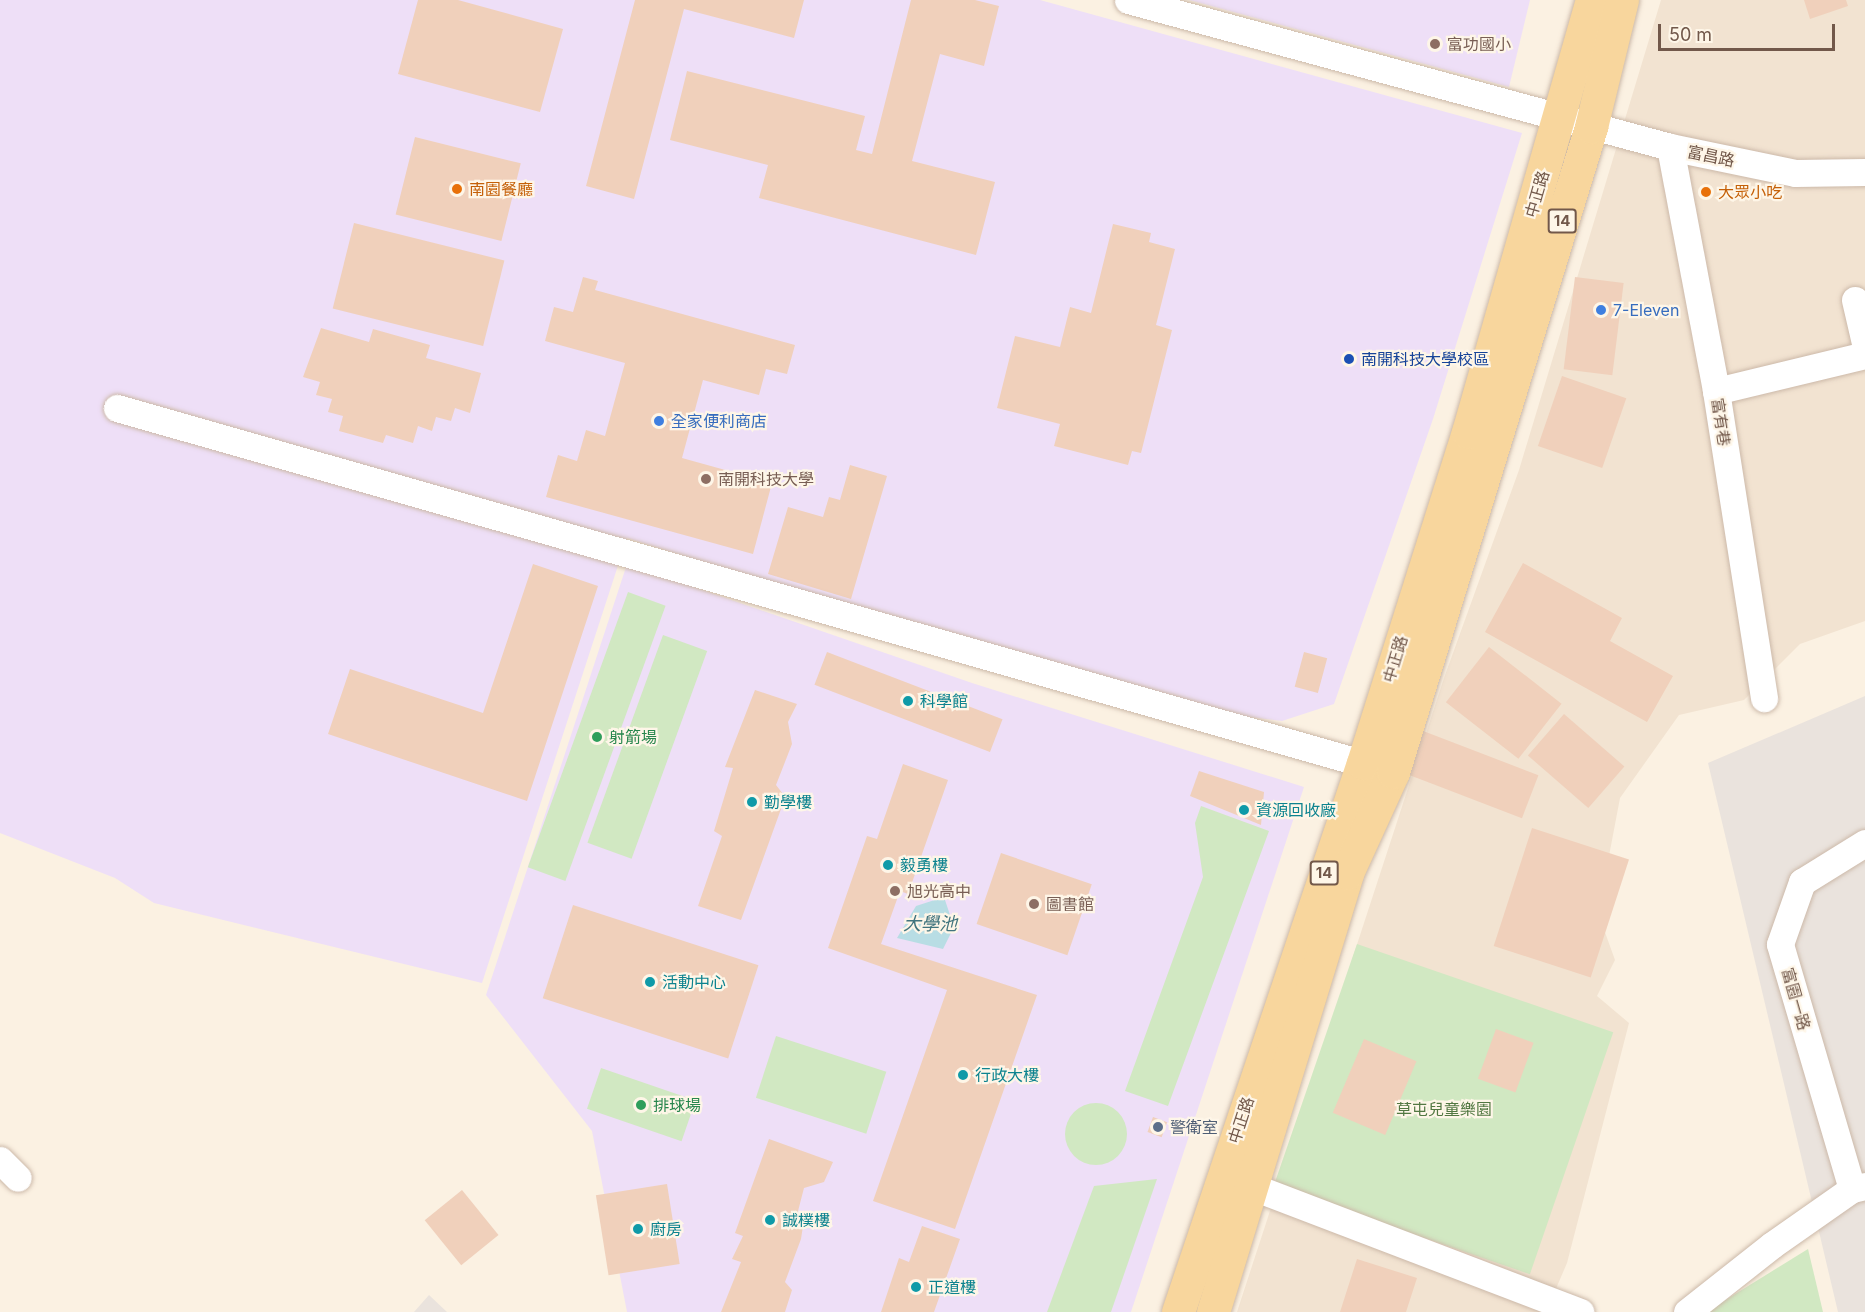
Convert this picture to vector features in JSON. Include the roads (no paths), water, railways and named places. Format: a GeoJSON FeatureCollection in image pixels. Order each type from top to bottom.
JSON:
{"type":"FeatureCollection","features":[{"type":"Feature","properties":{"kind":"main road","name":"中正路"},"geometry":{"type":"LineString","coordinates":[[1213,1312],[1254,1186],[1378,768],[1592,0]]}},
{"type":"Feature","properties":{"kind":"main road","name":"中正路"},"geometry":{"type":"LineString","coordinates":[[1178,1312],[1223,1176],[1378,768],[1591,127],[1622,0]]}},
{"type":"Feature","properties":{"kind":"street","name":"富昌路"},"geometry":{"type":"LineString","coordinates":[[1128,0],[1670,147],[1795,173],[1865,172]]}},
{"type":"Feature","properties":{"kind":"street","name":"富有巷"},"geometry":{"type":"LineString","coordinates":[[1670,147],[1716,391],[1764,698]]}},
{"type":"Feature","properties":{"kind":"street"},"geometry":{"type":"LineString","coordinates":[[1855,300],[1865,344]]}},
{"type":"Feature","properties":{"kind":"street"},"geometry":{"type":"LineString","coordinates":[[1716,391],[1865,355]]}},
{"type":"Feature","properties":{"kind":"street"},"geometry":{"type":"LineString","coordinates":[[117,408],[206,429],[1378,768]]}},
{"type":"Feature","properties":{"kind":"street","name":"富園一路"},"geometry":{"type":"LineString","coordinates":[[1858,1188],[1780,944],[1802,882],[1865,843]]}},
{"type":"Feature","properties":{"kind":"street"},"geometry":{"type":"LineString","coordinates":[[1223,1176],[1581,1312]]}},
{"type":"Feature","properties":{"kind":"street"},"geometry":{"type":"LineString","coordinates":[[1687,1312],[1858,1188]]}},
{"type":"Feature","properties":{"kind":"water","name":"大學池"},"geometry":{"type":"Polygon","coordinates":[[[944,897],[954,927],[943,949],[897,938],[916,906],[944,897]]]}},
{"type":"Feature","properties":{"kind":"place","name":"富功國小"},"geometry":{"type":"Point","coordinates":[1435,44]}},
{"type":"Feature","properties":{"kind":"place","name":"南園餐廳"},"geometry":{"type":"Point","coordinates":[457,189]}},
{"type":"Feature","properties":{"kind":"place","name":"大眾小吃"},"geometry":{"type":"Point","coordinates":[1706,192]}},
{"type":"Feature","properties":{"kind":"place","name":"7-Eleven"},"geometry":{"type":"Point","coordinates":[1601,310]}},
{"type":"Feature","properties":{"kind":"place","name":"南開科技大學校區"},"geometry":{"type":"Point","coordinates":[1349,359]}},
{"type":"Feature","properties":{"kind":"place","name":"全家便利商店"},"geometry":{"type":"Point","coordinates":[659,421]}},
{"type":"Feature","properties":{"kind":"place","name":"南開科技大學"},"geometry":{"type":"Point","coordinates":[706,479]}},
{"type":"Feature","properties":{"kind":"place","name":"科學館"},"geometry":{"type":"Point","coordinates":[908,701]}},
{"type":"Feature","properties":{"kind":"place","name":"射箭場"},"geometry":{"type":"Point","coordinates":[597,737]}},
{"type":"Feature","properties":{"kind":"place","name":"勤學樓"},"geometry":{"type":"Point","coordinates":[752,802]}},
{"type":"Feature","properties":{"kind":"place","name":"資源回收廠"},"geometry":{"type":"Point","coordinates":[1244,810]}},
{"type":"Feature","properties":{"kind":"place","name":"毅勇樓"},"geometry":{"type":"Point","coordinates":[888,865]}},
{"type":"Feature","properties":{"kind":"place","name":"旭光高中"},"geometry":{"type":"Point","coordinates":[895,891]}},
{"type":"Feature","properties":{"kind":"place","name":"圖書館"},"geometry":{"type":"Point","coordinates":[1034,904]}},
{"type":"Feature","properties":{"kind":"place","name":"活動中心"},"geometry":{"type":"Point","coordinates":[650,982]}},
{"type":"Feature","properties":{"kind":"place","name":"行政大樓"},"geometry":{"type":"Point","coordinates":[963,1075]}},
{"type":"Feature","properties":{"kind":"place","name":"排球場"},"geometry":{"type":"Point","coordinates":[641,1105]}},
{"type":"Feature","properties":{"kind":"place","name":"警衛室"},"geometry":{"type":"Point","coordinates":[1158,1127]}},
{"type":"Feature","properties":{"kind":"place","name":"誠樸樓"},"geometry":{"type":"Point","coordinates":[770,1220]}},
{"type":"Feature","properties":{"kind":"place","name":"廚房"},"geometry":{"type":"Point","coordinates":[638,1229]}},
{"type":"Feature","properties":{"kind":"place","name":"正道樓"},"geometry":{"type":"Point","coordinates":[916,1287]}},
{"type":"Feature","properties":{"kind":"park label","name":"草屯兒童樂園"},"geometry":{"type":"Point","coordinates":[1444,1109]}}]}
